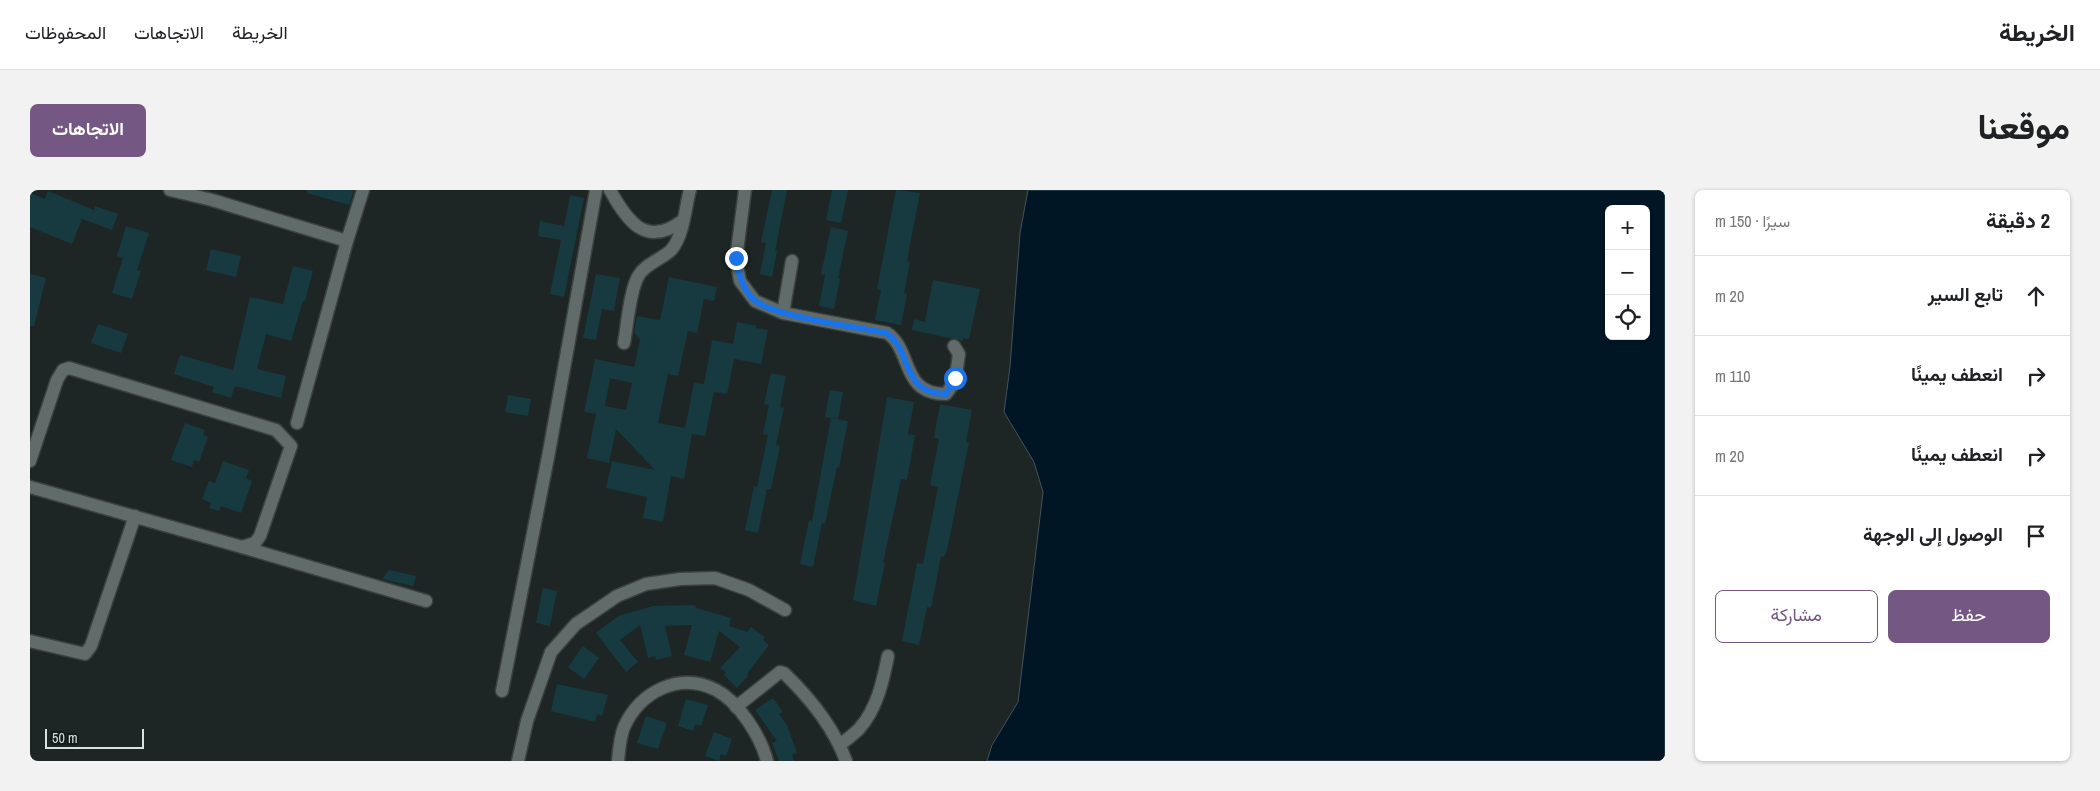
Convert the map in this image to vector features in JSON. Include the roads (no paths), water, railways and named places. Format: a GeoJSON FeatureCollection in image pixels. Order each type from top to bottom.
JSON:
{"type":"FeatureCollection","features":[{"type":"Feature","properties":{"kind":"street"},"geometry":{"type":"LineString","coordinates":[[170,190],[213,195],[347,241]]}},
{"type":"Feature","properties":{"kind":"street"},"geometry":{"type":"LineString","coordinates":[[297,423],[363,190]]}},
{"type":"Feature","properties":{"kind":"street"},"geometry":{"type":"LineString","coordinates":[[502,692],[549,452],[596,190]]}},
{"type":"Feature","properties":{"kind":"street"},"geometry":{"type":"LineString","coordinates":[[610,190],[628,218],[637,227],[648,232],[667,231],[682,222]]}},
{"type":"Feature","properties":{"kind":"street"},"geometry":{"type":"LineString","coordinates":[[624,343],[634,290],[639,275],[653,261],[671,249],[678,237],[690,190]]}},
{"type":"Feature","properties":{"kind":"street"},"geometry":{"type":"LineString","coordinates":[[744,190],[736,258],[740,281],[755,301],[783,313],[886,333],[893,337],[907,368],[918,383],[931,394],[946,394],[951,388],[955,378],[959,354],[954,346]]}},
{"type":"Feature","properties":{"kind":"street"},"geometry":{"type":"LineString","coordinates":[[783,313],[792,261]]}},
{"type":"Feature","properties":{"kind":"street"},"geometry":{"type":"LineString","coordinates":[[30,461],[57,380],[63,370],[69,368],[276,430],[291,446],[260,536],[254,543],[242,547]]}},
{"type":"Feature","properties":{"kind":"street"},"geometry":{"type":"LineString","coordinates":[[30,487],[426,601]]}},
{"type":"Feature","properties":{"kind":"street"},"geometry":{"type":"LineString","coordinates":[[30,641],[85,654],[91,646],[135,516]]}},
{"type":"Feature","properties":{"kind":"street"},"geometry":{"type":"LineString","coordinates":[[518,761],[528,721],[551,652],[576,624],[617,596],[646,584],[680,579],[715,578],[749,590],[785,610]]}},
{"type":"Feature","properties":{"kind":"street"},"geometry":{"type":"LineString","coordinates":[[841,744],[860,728],[868,716],[882,685],[888,656]]}},
{"type":"Feature","properties":{"kind":"street"},"geometry":{"type":"LineString","coordinates":[[736,707],[780,672],[784,673],[817,708],[834,737],[841,744],[846,761]]}},
{"type":"Feature","properties":{"kind":"street"},"geometry":{"type":"LineString","coordinates":[[618,761],[624,728],[634,710],[645,698],[659,689],[675,684],[704,686],[717,691],[736,707],[756,733],[767,761]]}},
{"type":"Feature","properties":{"kind":"water"},"geometry":{"type":"Polygon","coordinates":[[[1028,190],[1665,190],[1665,761],[987,761],[992,745],[1018,702],[1043,492],[1034,462],[1004,412],[1010,367],[1020,233],[1028,190]]]}}]}
